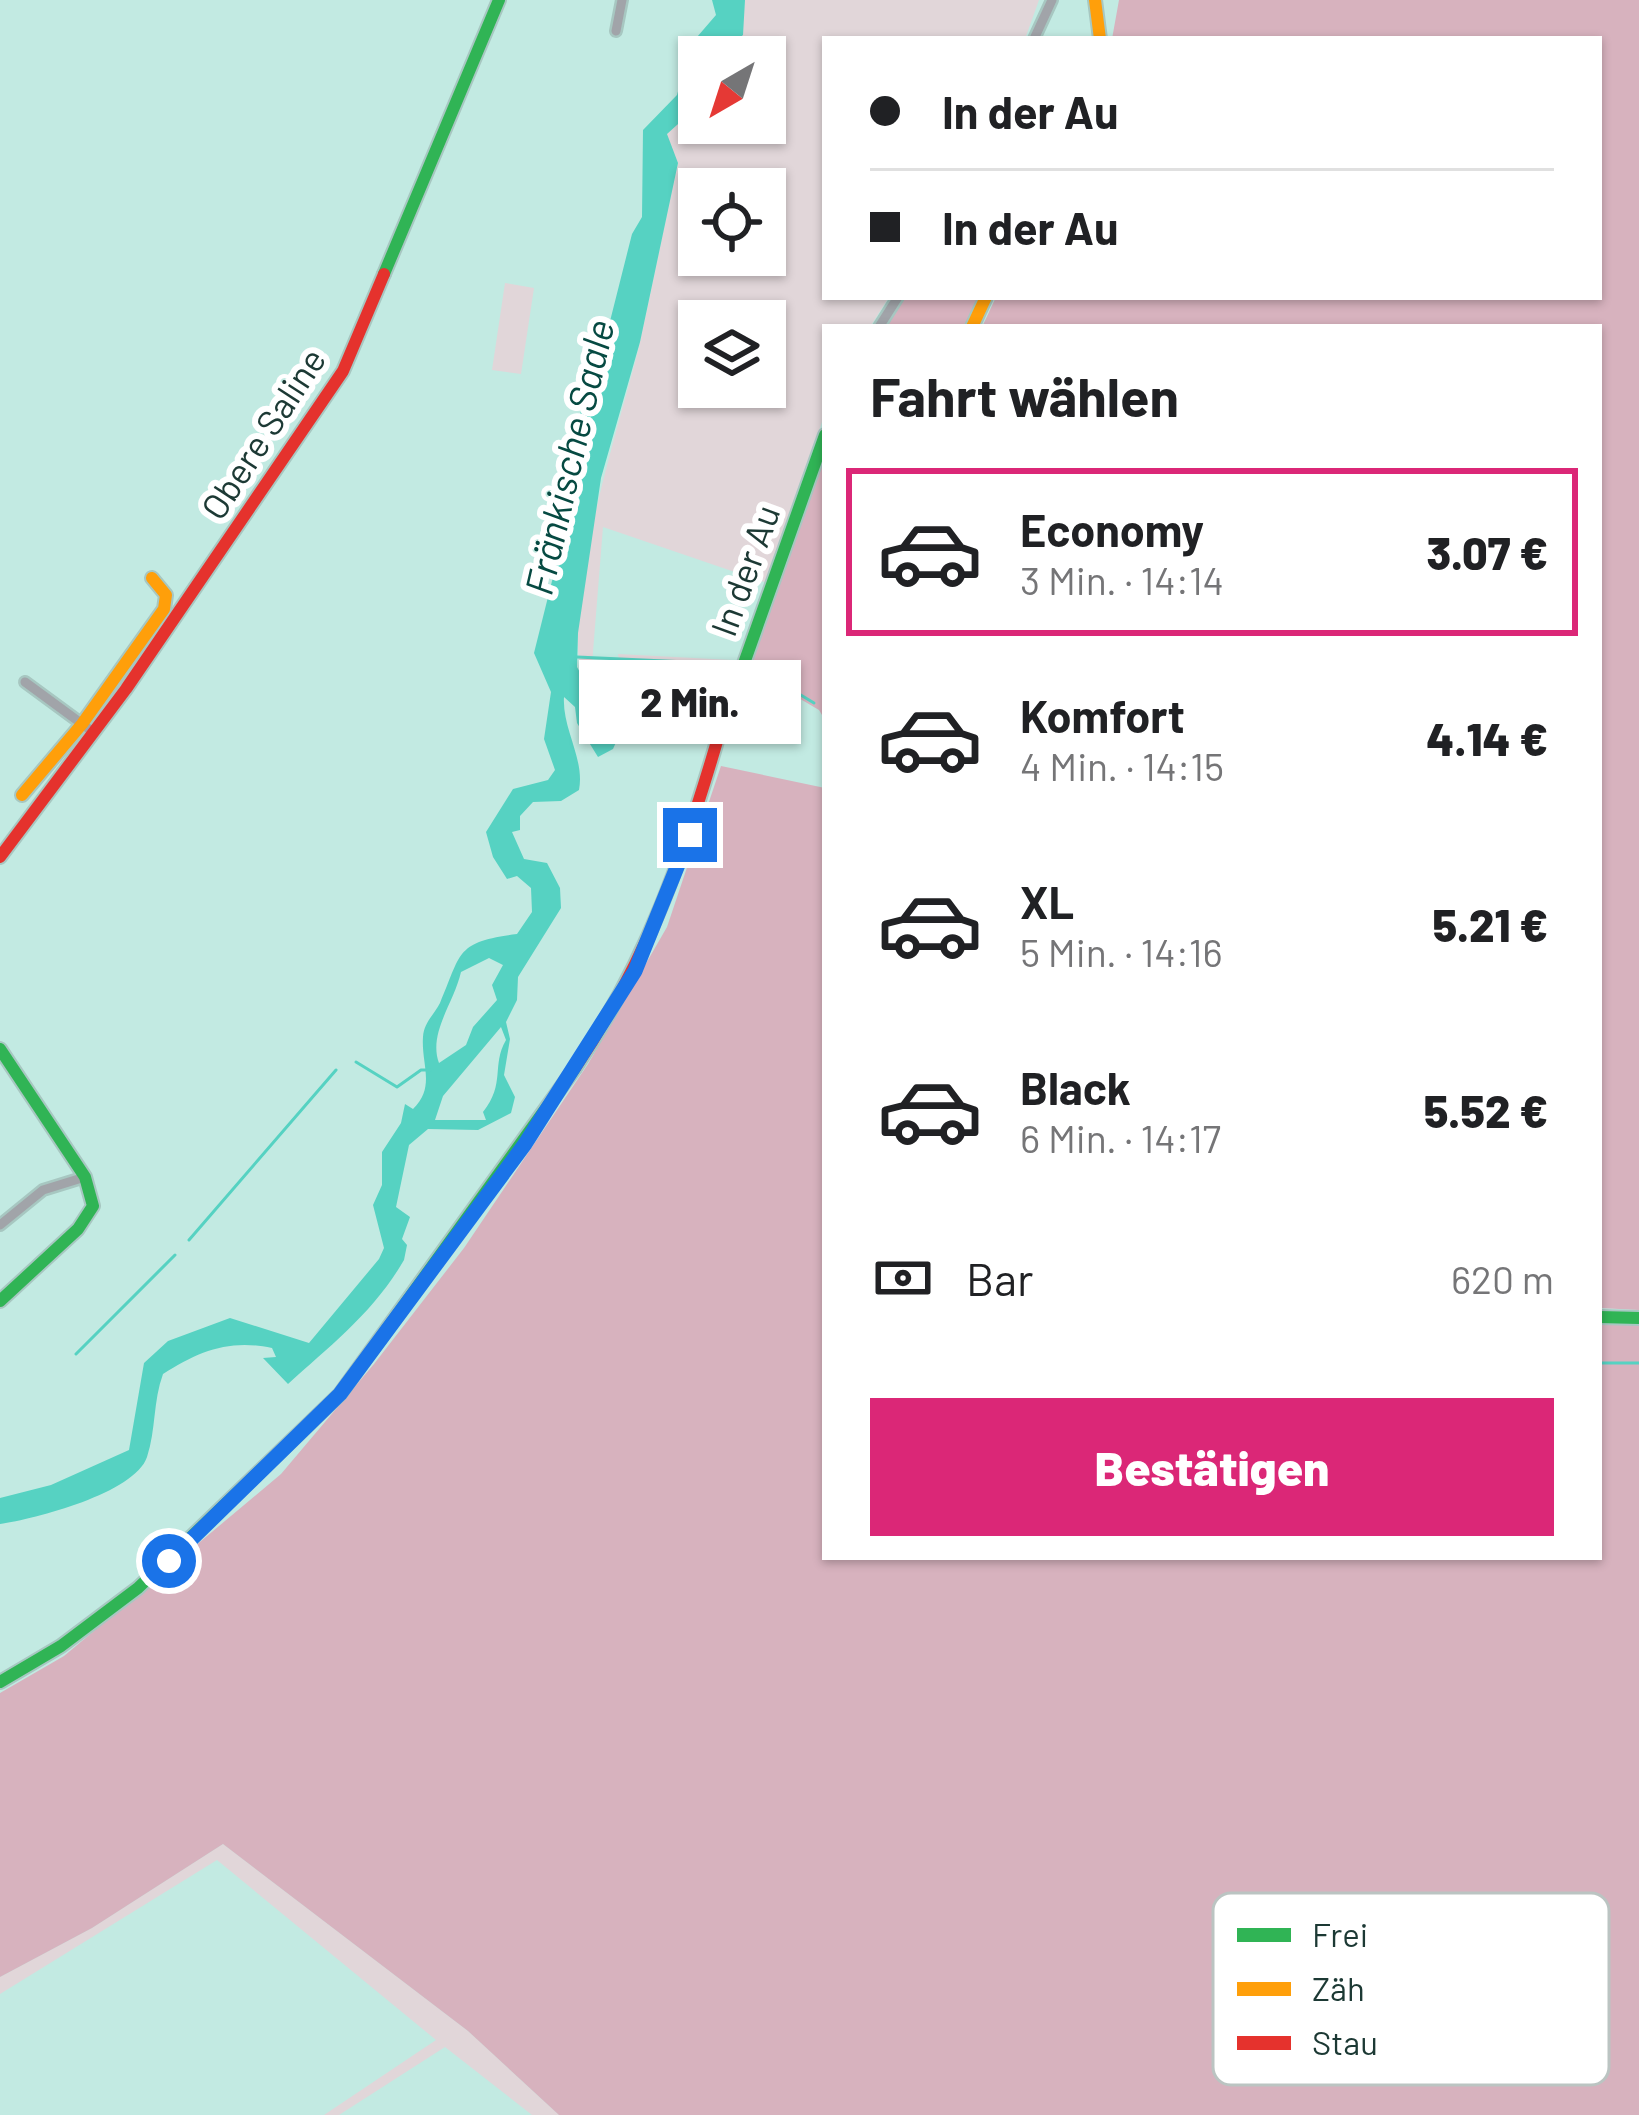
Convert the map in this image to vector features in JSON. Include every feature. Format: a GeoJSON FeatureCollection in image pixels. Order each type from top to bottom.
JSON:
{"type":"FeatureCollection","features":[{"type":"Feature","properties":{"kind":"street","name":"Obere Saline"},"geometry":{"type":"LineString","coordinates":[[0,856],[343,371],[499,0]]}},
{"type":"Feature","properties":{"kind":"street"},"geometry":{"type":"LineString","coordinates":[[616,31],[622,0]]}},
{"type":"Feature","properties":{"kind":"street"},"geometry":{"type":"LineString","coordinates":[[1035,36],[1052,0]]}},
{"type":"Feature","properties":{"kind":"street"},"geometry":{"type":"LineString","coordinates":[[1095,0],[1100,36]]}},
{"type":"Feature","properties":{"kind":"street","name":"In der Au"},"geometry":{"type":"LineString","coordinates":[[0,1682],[78,1634],[138,1588],[340,1394],[513,1161],[599,1033],[635,971],[678,874],[724,718],[822,443]]}},
{"type":"Feature","properties":{"kind":"street","name":"Obere Saline"},"geometry":{"type":"LineString","coordinates":[[22,795],[88,728],[164,609],[166,595],[152,578]]}},
{"type":"Feature","properties":{"kind":"street"},"geometry":{"type":"LineString","coordinates":[[25,682],[88,728]]}},
{"type":"Feature","properties":{"kind":"street"},"geometry":{"type":"LineString","coordinates":[[0,1049],[85,1177],[93,1206],[78,1229],[0,1301]]}},
{"type":"Feature","properties":{"kind":"street"},"geometry":{"type":"LineString","coordinates":[[0,1226],[43,1190],[85,1177]]}},
{"type":"Feature","properties":{"kind":"street"},"geometry":{"type":"LineString","coordinates":[[1602,1317],[1639,1318]]}},
{"type":"Feature","properties":{"kind":"shaded area"},"geometry":{"type":"Polygon","coordinates":[[[712,0],[745,0],[742,36],[698,36],[716,15],[712,0]]]}},
{"type":"Feature","properties":{"kind":"shaded area"},"geometry":{"type":"Polygon","coordinates":[[[745,0],[1039,0],[1026,36],[822,36],[822,300],[887,300],[872,324],[822,324],[822,422],[767,583],[603,527],[590,689],[579,662],[583,574],[678,163],[666,143],[667,134],[678,124],[678,144],[786,144],[786,36],[741,36],[745,0]]]}},
{"type":"Feature","properties":{"kind":"shaded area"},"geometry":{"type":"Polygon","coordinates":[[[1119,0],[1639,0],[1639,1310],[1602,1308],[1602,324],[983,324],[995,300],[1602,300],[1602,36],[1113,36],[1119,0]]]}},
{"type":"Feature","properties":{"kind":"shaded area"},"geometry":{"type":"Polygon","coordinates":[[[678,91],[678,124],[667,134],[678,163],[640,342],[601,478],[578,633],[577,667],[617,740],[613,749],[598,757],[577,723],[575,707],[564,697],[579,767],[579,790],[561,801],[533,802],[520,816],[520,830],[512,832],[524,859],[547,863],[560,888],[561,908],[518,977],[517,1000],[506,1022],[510,1039],[504,1075],[515,1097],[511,1113],[478,1130],[428,1129],[409,1145],[396,1207],[410,1217],[402,1239],[407,1245],[404,1260],[365,1312],[288,1384],[263,1358],[276,1357],[272,1348],[228,1346],[189,1359],[163,1374],[150,1447],[139,1470],[82,1502],[0,1524],[0,1498],[51,1485],[129,1450],[144,1363],[168,1341],[230,1318],[309,1343],[379,1259],[384,1248],[373,1205],[382,1185],[382,1152],[401,1123],[405,1104],[413,1109],[424,1092],[425,1027],[463,952],[482,941],[517,934],[532,912],[531,888],[517,876],[507,879],[493,857],[486,832],[513,789],[548,780],[555,770],[544,739],[551,692],[534,653],[563,537],[570,457],[589,376],[605,341],[632,234],[642,217],[643,130],[678,91]],[[489,958],[461,972],[439,1029],[439,1063],[466,1045],[473,1027],[497,1000],[492,985],[503,965],[489,958]],[[501,1027],[443,1096],[435,1120],[486,1120],[483,1112],[494,1092],[506,1040],[501,1027]]]}},
{"type":"Feature","properties":{"kind":"shaded area"},"geometry":{"type":"Polygon","coordinates":[[[505,283],[534,288],[521,374],[492,370],[505,283]]]}},
{"type":"Feature","properties":{"kind":"shaded area"},"geometry":{"type":"Polygon","coordinates":[[[903,300],[980,300],[969,324],[888,324],[903,300]]]}},
{"type":"Feature","properties":{"kind":"shaded area"},"geometry":{"type":"Polygon","coordinates":[[[822,463],[822,715],[749,669],[822,463]]]}},
{"type":"Feature","properties":{"kind":"shaded area"},"geometry":{"type":"Polygon","coordinates":[[[618,654],[732,660],[732,670],[620,664],[618,654]]]}},
{"type":"Feature","properties":{"kind":"shaded area"},"geometry":{"type":"Polygon","coordinates":[[[721,766],[822,787],[822,1560],[1602,1560],[1602,1321],[1639,1323],[1639,2115],[559,2115],[468,2031],[223,1844],[92,1928],[0,1977],[0,1693],[64,1656],[281,1474],[464,1248],[588,1064],[667,927],[721,766]]]}},
{"type":"Feature","properties":{"kind":"shaded area"},"geometry":{"type":"Polygon","coordinates":[[[223,1844],[468,2031],[559,2115],[532,2115],[445,2047],[339,2115],[324,2115],[436,2040],[217,1860],[0,1994],[0,1977],[92,1928],[223,1844]]]}},
{"type":"Feature","properties":{"kind":"waterway"},"geometry":{"type":"LineString","coordinates":[[577,657],[731,664]]}},
{"type":"Feature","properties":{"kind":"waterway"},"geometry":{"type":"LineString","coordinates":[[766,674],[814,703]]}},
{"type":"Feature","properties":{"kind":"waterway"},"geometry":{"type":"LineString","coordinates":[[356,1062],[397,1087],[421,1070],[430,1070]]}},
{"type":"Feature","properties":{"kind":"waterway"},"geometry":{"type":"LineString","coordinates":[[189,1240],[336,1070]]}},
{"type":"Feature","properties":{"kind":"waterway"},"geometry":{"type":"LineString","coordinates":[[76,1354],[175,1255]]}},
{"type":"Feature","properties":{"kind":"waterway"},"geometry":{"type":"LineString","coordinates":[[1602,1363],[1639,1363]]}},
{"type":"Feature","properties":{"kind":"traffic: fast"},"geometry":{"type":"LineString","coordinates":[[384,274],[499,0]]}},
{"type":"Feature","properties":{"kind":"traffic: fast"},"geometry":{"type":"LineString","coordinates":[[720,731],[822,443]]}},
{"type":"Feature","properties":{"kind":"traffic: fast"},"geometry":{"type":"LineString","coordinates":[[0,1049],[85,1177],[93,1206],[78,1229],[0,1301]]}},
{"type":"Feature","properties":{"kind":"traffic: fast"},"geometry":{"type":"LineString","coordinates":[[0,1682],[61,1646],[138,1588],[340,1394],[575,1068]]}},
{"type":"Feature","properties":{"kind":"traffic: fast"},"geometry":{"type":"LineString","coordinates":[[1602,1317],[1639,1318]]}},
{"type":"Feature","properties":{"kind":"traffic: slow"},"geometry":{"type":"LineString","coordinates":[[1095,0],[1100,36]]}},
{"type":"Feature","properties":{"kind":"traffic: slow"},"geometry":{"type":"LineString","coordinates":[[973,324],[985,300]]}},
{"type":"Feature","properties":{"kind":"traffic: slow"},"geometry":{"type":"LineString","coordinates":[[22,795],[82,724],[164,609],[166,595],[152,578]]}},
{"type":"Feature","properties":{"kind":"traffic: jam"},"geometry":{"type":"LineString","coordinates":[[0,857],[126,689],[343,371],[384,274]]}},
{"type":"Feature","properties":{"kind":"traffic: jam"},"geometry":{"type":"LineString","coordinates":[[575,1068],[623,987],[661,906],[720,731]]}},
{"type":"Feature","properties":{"kind":"route"},"geometry":{"type":"LineString","coordinates":[[169,1561],[340,1394],[525,1144],[635,971],[690,835]]}},
{"type":"Feature","properties":{"kind":"water label","name":"Fränkische Saale"},"geometry":{"type":"Point","coordinates":[568,457]}}]}
